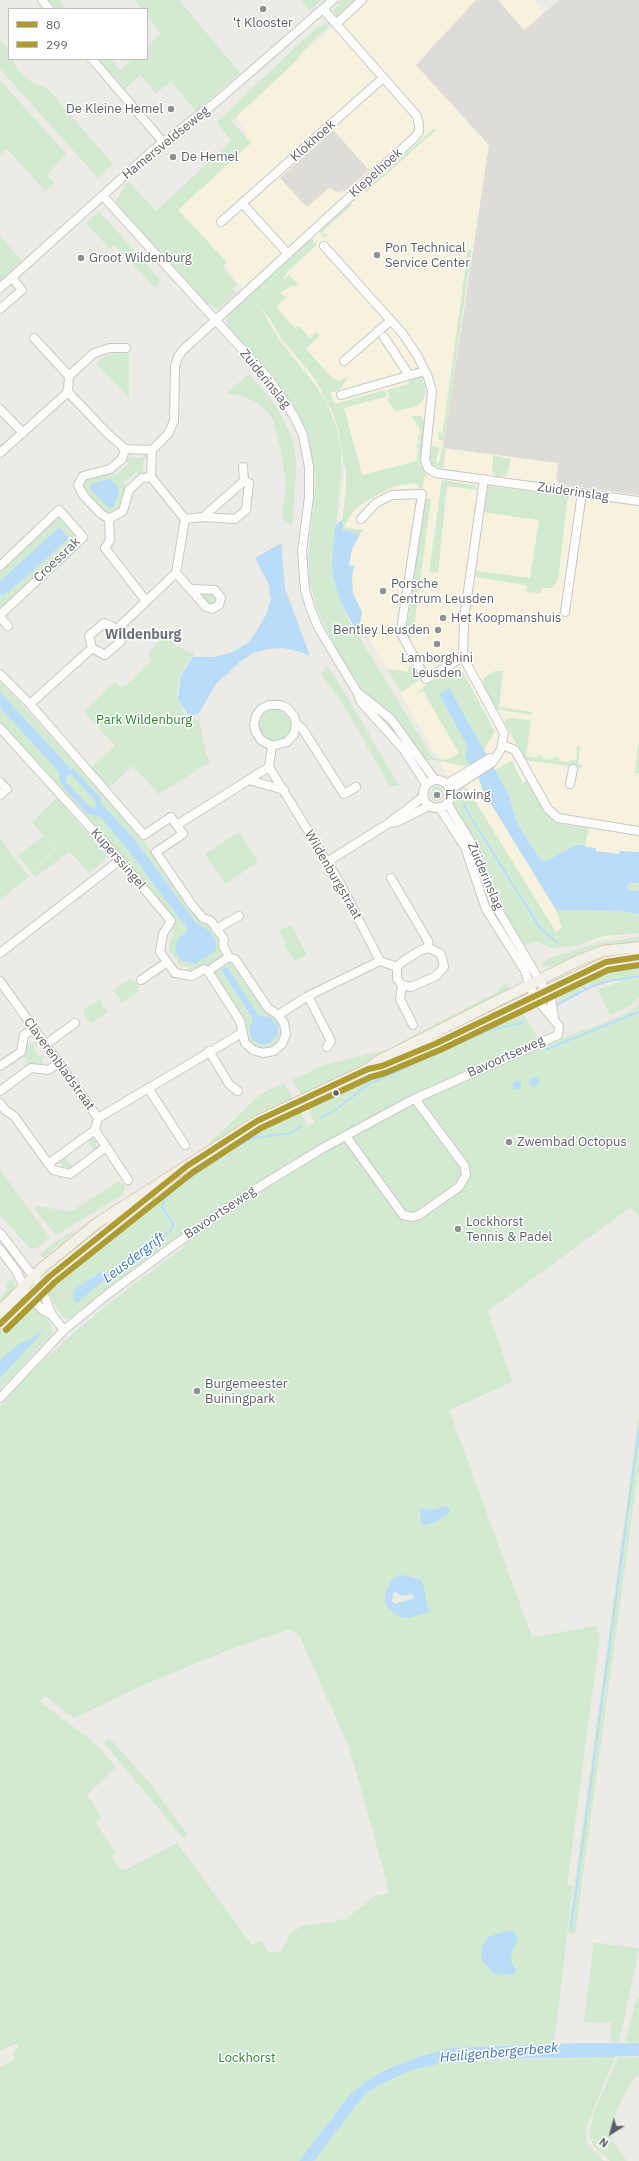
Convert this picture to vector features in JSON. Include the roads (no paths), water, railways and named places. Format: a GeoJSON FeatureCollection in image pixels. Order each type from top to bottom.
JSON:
{"type":"FeatureCollection","features":[{"type":"Feature","properties":{"kind":"main road"},"geometry":{"type":"LineString","coordinates":[[368,1069],[378,1060],[603,951],[639,947]]}},
{"type":"Feature","properties":{"kind":"main road"},"geometry":{"type":"LineString","coordinates":[[0,1311],[33,1276],[97,1223],[257,1121],[368,1069],[382,1066],[437,1043],[606,962],[639,957]]}},
{"type":"Feature","properties":{"kind":"main road"},"geometry":{"type":"LineString","coordinates":[[0,1324],[40,1285],[187,1166]]}},
{"type":"Feature","properties":{"kind":"street"},"geometry":{"type":"LineString","coordinates":[[42,0],[48,8]]}},
{"type":"Feature","properties":{"kind":"street","name":"Hamersveldseweg"},"geometry":{"type":"LineString","coordinates":[[0,288],[163,142],[216,102],[333,0]]}},
{"type":"Feature","properties":{"kind":"street"},"geometry":{"type":"LineString","coordinates":[[336,24],[362,0]]}},
{"type":"Feature","properties":{"kind":"street","name":"Klepelhoek"},"geometry":{"type":"LineString","coordinates":[[152,450],[168,434],[174,421],[176,408],[175,366],[178,357],[215,320],[419,132],[417,116],[323,9]]}},
{"type":"Feature","properties":{"kind":"street"},"geometry":{"type":"LineString","coordinates":[[93,60],[163,142]]}},
{"type":"Feature","properties":{"kind":"street","name":"Klokhoek"},"geometry":{"type":"LineString","coordinates":[[221,222],[384,78]]}},
{"type":"Feature","properties":{"kind":"street","name":"Zuiderinslag"},"geometry":{"type":"LineString","coordinates":[[103,196],[280,394],[294,416],[303,435],[309,466],[310,480],[302,552],[305,590],[318,627],[358,692],[361,702],[404,750],[426,784]]}},
{"type":"Feature","properties":{"kind":"street"},"geometry":{"type":"LineString","coordinates":[[243,204],[288,254]]}},
{"type":"Feature","properties":{"kind":"street","name":"Zuiderinslag"},"geometry":{"type":"LineString","coordinates":[[324,246],[390,321],[417,355],[425,371],[432,391],[425,460],[428,468],[436,473],[639,501]]}},
{"type":"Feature","properties":{"kind":"street"},"geometry":{"type":"LineString","coordinates":[[0,309],[22,290],[12,278]]}},
{"type":"Feature","properties":{"kind":"street"},"geometry":{"type":"LineString","coordinates":[[344,361],[390,321]]}},
{"type":"Feature","properties":{"kind":"street"},"geometry":{"type":"LineString","coordinates":[[384,337],[409,375]]}},
{"type":"Feature","properties":{"kind":"street"},"geometry":{"type":"LineString","coordinates":[[34,338],[69,376]]}},
{"type":"Feature","properties":{"kind":"street"},"geometry":{"type":"LineString","coordinates":[[0,453],[68,392],[69,376],[94,353],[110,348],[126,348]]}},
{"type":"Feature","properties":{"kind":"street"},"geometry":{"type":"LineString","coordinates":[[341,395],[425,371]]}},
{"type":"Feature","properties":{"kind":"street"},"geometry":{"type":"LineString","coordinates":[[68,392],[106,432],[125,448],[152,450],[151,477],[185,520],[176,573],[117,629]]}},
{"type":"Feature","properties":{"kind":"street"},"geometry":{"type":"LineString","coordinates":[[0,409],[22,433]]}},
{"type":"Feature","properties":{"kind":"street"},"geometry":{"type":"LineString","coordinates":[[109,519],[100,513],[78,485],[83,476],[87,473],[110,469],[122,459],[125,448]]}},
{"type":"Feature","properties":{"kind":"street"},"geometry":{"type":"LineString","coordinates":[[243,467],[244,481]]}},
{"type":"Feature","properties":{"kind":"street"},"geometry":{"type":"LineString","coordinates":[[109,519],[123,512],[129,490],[142,478],[151,477]]}},
{"type":"Feature","properties":{"kind":"street"},"geometry":{"type":"LineString","coordinates":[[449,787],[498,754],[504,733],[463,657],[464,619],[484,479]]}},
{"type":"Feature","properties":{"kind":"street"},"geometry":{"type":"LineString","coordinates":[[185,520],[203,517],[236,519],[246,510],[249,483],[244,481]]}},
{"type":"Feature","properties":{"kind":"street"},"geometry":{"type":"LineString","coordinates":[[203,517],[244,481]]}},
{"type":"Feature","properties":{"kind":"street"},"geometry":{"type":"LineString","coordinates":[[564,612],[582,493]]}},
{"type":"Feature","properties":{"kind":"street"},"geometry":{"type":"LineString","coordinates":[[361,519],[376,503],[392,495],[422,494],[402,622],[402,635],[426,680],[463,657]]}},
{"type":"Feature","properties":{"kind":"street","name":"Croessrak"},"geometry":{"type":"LineString","coordinates":[[0,566],[59,510],[83,537],[0,616],[8,626]]}},
{"type":"Feature","properties":{"kind":"street"},"geometry":{"type":"LineString","coordinates":[[109,519],[110,540],[104,548],[146,601]]}},
{"type":"Feature","properties":{"kind":"street"},"geometry":{"type":"LineString","coordinates":[[176,573],[191,589]]}},
{"type":"Feature","properties":{"kind":"street"},"geometry":{"type":"LineString","coordinates":[[104,623],[117,629],[121,641],[105,655],[92,648],[89,636],[104,623]]}},
{"type":"Feature","properties":{"kind":"street"},"geometry":{"type":"LineString","coordinates":[[30,704],[92,648]]}},
{"type":"Feature","properties":{"kind":"street"},"geometry":{"type":"LineString","coordinates":[[0,674],[30,704],[144,835],[171,817],[183,834],[156,852],[192,905],[224,939],[223,946],[229,957],[235,959],[268,1008],[278,1014],[284,1023],[286,1034],[282,1044],[274,1051],[264,1053],[253,1050],[245,1043],[240,1021],[208,971],[204,968],[192,976],[182,975],[175,973],[166,963],[141,980]]}},
{"type":"Feature","properties":{"kind":"street","name":"Zuiderinslag"},"geometry":{"type":"LineString","coordinates":[[358,692],[382,712],[402,732],[435,780]]}},
{"type":"Feature","properties":{"kind":"street"},"geometry":{"type":"LineString","coordinates":[[269,705],[280,705],[287,708],[294,716],[296,724],[294,734],[287,742],[272,746],[261,740],[254,725],[256,716],[261,709],[269,705]]}},
{"type":"Feature","properties":{"kind":"street"},"geometry":{"type":"LineString","coordinates":[[296,724],[302,728],[344,794],[356,787]]}},
{"type":"Feature","properties":{"kind":"street","name":"Kuperssingel"},"geometry":{"type":"LineString","coordinates":[[1,730],[120,860],[171,921],[164,934],[160,952],[166,963]]}},
{"type":"Feature","properties":{"kind":"street"},"geometry":{"type":"LineString","coordinates":[[502,744],[515,750],[548,809],[558,818],[639,831]]}},
{"type":"Feature","properties":{"kind":"street"},"geometry":{"type":"LineString","coordinates":[[177,825],[269,767],[272,746]]}},
{"type":"Feature","properties":{"kind":"street","name":"Wildenburgstraat"},"geometry":{"type":"LineString","coordinates":[[269,767],[340,883],[380,961]]}},
{"type":"Feature","properties":{"kind":"street"},"geometry":{"type":"LineString","coordinates":[[570,784],[573,769]]}},
{"type":"Feature","properties":{"kind":"street"},"geometry":{"type":"LineString","coordinates":[[249,780],[284,790]]}},
{"type":"Feature","properties":{"kind":"street"},"geometry":{"type":"LineString","coordinates":[[429,806],[423,797],[423,790],[426,784],[435,780],[449,787]]}},
{"type":"Feature","properties":{"kind":"street"},"geometry":{"type":"LineString","coordinates":[[0,782],[7,789],[0,795]]}},
{"type":"Feature","properties":{"kind":"street"},"geometry":{"type":"LineString","coordinates":[[389,823],[397,822],[429,806],[439,808],[447,803],[449,787]]}},
{"type":"Feature","properties":{"kind":"street"},"geometry":{"type":"LineString","coordinates":[[327,862],[389,823],[423,797]]}},
{"type":"Feature","properties":{"kind":"street","name":"Zuiderinslag"},"geometry":{"type":"LineString","coordinates":[[447,803],[475,850],[494,903],[546,991]]}},
{"type":"Feature","properties":{"kind":"street","name":"Zuiderinslag"},"geometry":{"type":"LineString","coordinates":[[439,808],[465,847],[481,899],[524,969],[529,986],[534,996]]}},
{"type":"Feature","properties":{"kind":"street"},"geometry":{"type":"LineString","coordinates":[[0,953],[120,860]]}},
{"type":"Feature","properties":{"kind":"street"},"geometry":{"type":"LineString","coordinates":[[391,878],[428,941],[429,948]]}},
{"type":"Feature","properties":{"kind":"street"},"geometry":{"type":"LineString","coordinates":[[216,929],[239,916]]}},
{"type":"Feature","properties":{"kind":"street"},"geometry":{"type":"LineString","coordinates":[[429,948],[441,954],[444,967],[436,976],[411,987],[402,985],[397,979],[397,967],[421,950],[429,948]]}},
{"type":"Feature","properties":{"kind":"street"},"geometry":{"type":"LineString","coordinates":[[208,971],[229,957]]}},
{"type":"Feature","properties":{"kind":"street"},"geometry":{"type":"LineString","coordinates":[[278,1014],[308,996],[380,961],[397,967]]}},
{"type":"Feature","properties":{"kind":"street","name":"Claverenbladstraat"},"geometry":{"type":"LineString","coordinates":[[0,981],[98,1118],[209,1051],[242,1033]]}},
{"type":"Feature","properties":{"kind":"street"},"geometry":{"type":"LineString","coordinates":[[402,985],[400,1000],[413,1025]]}},
{"type":"Feature","properties":{"kind":"street","name":"Bavoortseweg"},"geometry":{"type":"LineString","coordinates":[[546,991],[551,1000],[554,1017]]}},
{"type":"Feature","properties":{"kind":"street"},"geometry":{"type":"LineString","coordinates":[[308,996],[331,1041],[327,1047]]}},
{"type":"Feature","properties":{"kind":"street","name":"Bavoortseweg"},"geometry":{"type":"LineString","coordinates":[[0,1398],[64,1330],[108,1294],[198,1228],[254,1190],[346,1136],[415,1099],[558,1034],[559,1026],[554,1017],[534,996]]}},
{"type":"Feature","properties":{"kind":"street"},"geometry":{"type":"LineString","coordinates":[[45,1045],[75,1023]]}},
{"type":"Feature","properties":{"kind":"street"},"geometry":{"type":"LineString","coordinates":[[0,1066],[21,1052],[24,1035],[34,1028]]}},
{"type":"Feature","properties":{"kind":"street"},"geometry":{"type":"LineString","coordinates":[[209,1051],[229,1084],[238,1090]]}},
{"type":"Feature","properties":{"kind":"street"},"geometry":{"type":"LineString","coordinates":[[0,1091],[31,1068],[48,1070],[58,1063]]}},
{"type":"Feature","properties":{"kind":"street"},"geometry":{"type":"LineString","coordinates":[[148,1088],[185,1145]]}},
{"type":"Feature","properties":{"kind":"street"},"geometry":{"type":"LineString","coordinates":[[346,1136],[403,1215],[413,1217],[419,1215],[460,1187],[466,1175],[464,1165],[415,1099]]}},
{"type":"Feature","properties":{"kind":"street"},"geometry":{"type":"LineString","coordinates":[[2,1109],[14,1116],[53,1170],[70,1174],[106,1147]]}},
{"type":"Feature","properties":{"kind":"street"},"geometry":{"type":"LineString","coordinates":[[48,1164],[95,1130],[98,1118]]}},
{"type":"Feature","properties":{"kind":"street"},"geometry":{"type":"LineString","coordinates":[[95,1130],[128,1180]]}},
{"type":"Feature","properties":{"kind":"street"},"geometry":{"type":"LineString","coordinates":[[0,1233],[40,1285],[52,1315],[64,1330]]}},
{"type":"Feature","properties":{"kind":"street"},"geometry":{"type":"LineString","coordinates":[[0,1249],[17,1272],[28,1296],[43,1310],[52,1315]]}},
{"type":"Feature","properties":{"kind":"water"},"geometry":{"type":"Polygon","coordinates":[[[109,479],[116,484],[119,490],[114,506],[110,509],[91,490],[90,485],[109,479]]]}},
{"type":"Feature","properties":{"kind":"water"},"geometry":{"type":"Polygon","coordinates":[[[343,519],[342,530],[360,534],[352,549],[349,565],[354,566],[352,577],[353,593],[362,612],[358,634],[341,603],[333,578],[332,562],[335,526],[343,519]]]}},
{"type":"Feature","properties":{"kind":"water"},"geometry":{"type":"Polygon","coordinates":[[[59,527],[69,538],[20,582],[3,596],[0,595],[0,581],[59,527]]]}},
{"type":"Feature","properties":{"kind":"water"},"geometry":{"type":"Polygon","coordinates":[[[281,543],[285,589],[310,656],[283,648],[268,649],[253,653],[241,661],[216,684],[199,713],[193,716],[188,715],[178,699],[181,675],[193,657],[213,657],[231,653],[248,643],[266,615],[271,599],[269,585],[255,558],[281,543]]]}},
{"type":"Feature","properties":{"kind":"water"},"geometry":{"type":"Polygon","coordinates":[[[449,688],[509,795],[516,821],[540,859],[546,861],[576,845],[585,845],[586,847],[596,848],[595,851],[619,854],[620,851],[639,852],[639,883],[629,883],[626,887],[628,890],[639,891],[639,914],[617,911],[556,910],[482,789],[479,779],[465,757],[467,746],[439,694],[449,688]]]}},
{"type":"Feature","properties":{"kind":"water"},"geometry":{"type":"Polygon","coordinates":[[[0,692],[71,769],[75,770],[101,798],[101,803],[136,841],[196,923],[207,929],[216,941],[216,950],[196,964],[182,961],[175,951],[178,939],[187,931],[187,928],[124,845],[100,817],[87,814],[60,783],[59,772],[0,708],[0,692]],[[70,774],[66,778],[66,782],[90,807],[94,808],[96,805],[95,800],[70,774]]]}},
{"type":"Feature","properties":{"kind":"water"},"geometry":{"type":"Polygon","coordinates":[[[227,967],[259,1016],[269,1017],[278,1025],[277,1036],[270,1043],[261,1045],[251,1039],[249,1029],[253,1019],[221,970],[227,967]]]}},
{"type":"Feature","properties":{"kind":"water"},"geometry":{"type":"Polygon","coordinates":[[[532,1077],[536,1077],[538,1078],[538,1086],[532,1087],[529,1084],[529,1080],[532,1077]]]}},
{"type":"Feature","properties":{"kind":"water"},"geometry":{"type":"Polygon","coordinates":[[[517,1080],[522,1085],[517,1090],[512,1085],[517,1080]]]}},
{"type":"Feature","properties":{"kind":"water"},"geometry":{"type":"Polygon","coordinates":[[[102,1271],[111,1274],[78,1302],[75,1301],[73,1297],[75,1289],[102,1271]]]}},
{"type":"Feature","properties":{"kind":"water"},"geometry":{"type":"Polygon","coordinates":[[[40,1332],[42,1333],[0,1378],[0,1360],[19,1344],[30,1340],[40,1332]]]}},
{"type":"Feature","properties":{"kind":"water"},"geometry":{"type":"Polygon","coordinates":[[[447,1506],[450,1510],[449,1513],[434,1523],[422,1526],[419,1508],[431,1510],[447,1506]]]}},
{"type":"Feature","properties":{"kind":"water"},"geometry":{"type":"Polygon","coordinates":[[[403,1575],[422,1580],[429,1612],[409,1618],[399,1617],[385,1605],[385,1593],[392,1580],[397,1576],[403,1575]],[[394,1592],[392,1601],[395,1604],[414,1598],[412,1594],[402,1596],[394,1592]]]}},
{"type":"Feature","properties":{"kind":"water"},"geometry":{"type":"Polygon","coordinates":[[[509,1930],[513,1931],[518,1938],[511,1956],[511,1961],[516,1970],[515,1973],[513,1975],[493,1973],[481,1959],[482,1946],[488,1937],[509,1930]]]}},
{"type":"Feature","properties":{"kind":"water","name":"Heiligenbergerbeek"},"geometry":{"type":"Polygon","coordinates":[[[581,2043],[639,2043],[639,2056],[465,2060],[412,2070],[381,2084],[365,2094],[314,2161],[299,2161],[350,2094],[374,2076],[388,2069],[418,2057],[450,2048],[581,2043]]]}},
{"type":"Feature","properties":{"kind":"waterway"},"geometry":{"type":"LineString","coordinates":[[464,806],[540,928],[558,943]]}},
{"type":"Feature","properties":{"kind":"waterway","name":"Leusdergrift"},"geometry":{"type":"LineString","coordinates":[[555,1006],[588,988],[608,981],[639,976]]}},
{"type":"Feature","properties":{"kind":"waterway","name":"Leusdergrift"},"geometry":{"type":"LineString","coordinates":[[583,984],[585,990]]}},
{"type":"Feature","properties":{"kind":"waterway"},"geometry":{"type":"LineString","coordinates":[[547,1049],[639,1012]]}},
{"type":"Feature","properties":{"kind":"waterway","name":"Leusdergrift"},"geometry":{"type":"LineString","coordinates":[[321,1118],[338,1108],[367,1085],[488,1030],[522,1023]]}},
{"type":"Feature","properties":{"kind":"waterway","name":"Leusdergrift"},"geometry":{"type":"LineString","coordinates":[[109,1276],[170,1231],[173,1224],[162,1207],[164,1200],[171,1192],[231,1148],[252,1138],[290,1133],[302,1126]]}},
{"type":"Feature","properties":{"kind":"waterway"},"geometry":{"type":"LineString","coordinates":[[571,1928],[639,1429]]}},
{"type":"Feature","properties":{"kind":"place","name":"'t Klooster"},"geometry":{"type":"Point","coordinates":[263,9]}},
{"type":"Feature","properties":{"kind":"place","name":"De Kleine Hemel"},"geometry":{"type":"Point","coordinates":[171,109]}},
{"type":"Feature","properties":{"kind":"place","name":"De Hemel"},"geometry":{"type":"Point","coordinates":[173,157]}},
{"type":"Feature","properties":{"kind":"place","name":"Pon Technical Service Center"},"geometry":{"type":"Point","coordinates":[377,255]}},
{"type":"Feature","properties":{"kind":"place","name":"Groot Wildenburg"},"geometry":{"type":"Point","coordinates":[81,258]}},
{"type":"Feature","properties":{"kind":"place","name":"Porsche Centrum Leusden"},"geometry":{"type":"Point","coordinates":[383,591]}},
{"type":"Feature","properties":{"kind":"place","name":"Het Koopmanshuis"},"geometry":{"type":"Point","coordinates":[443,618]}},
{"type":"Feature","properties":{"kind":"place","name":"Bentley Leusden"},"geometry":{"type":"Point","coordinates":[438,630]}},
{"type":"Feature","properties":{"kind":"place","name":"Lamborghini Leusden"},"geometry":{"type":"Point","coordinates":[437,644]}},
{"type":"Feature","properties":{"kind":"place","name":"Flowing"},"geometry":{"type":"Point","coordinates":[437,795]}},
{"type":"Feature","properties":{"kind":"place","name":"Zwembad Octopus"},"geometry":{"type":"Point","coordinates":[509,1142]}},
{"type":"Feature","properties":{"kind":"place","name":"Lockhorst Tennis & Padel"},"geometry":{"type":"Point","coordinates":[458,1229]}},
{"type":"Feature","properties":{"kind":"place","name":"Burgemeester Buiningpark"},"geometry":{"type":"Point","coordinates":[197,1391]}},
{"type":"Feature","properties":{"kind":"district","name":"Wildenburg"},"geometry":{"type":"Point","coordinates":[143,635]}},
{"type":"Feature","properties":{"kind":"park label","name":"Park Wildenburg"},"geometry":{"type":"Point","coordinates":[144,720]}},
{"type":"Feature","properties":{"kind":"park label","name":"Lockhorst"},"geometry":{"type":"Point","coordinates":[247,2058]}}]}
